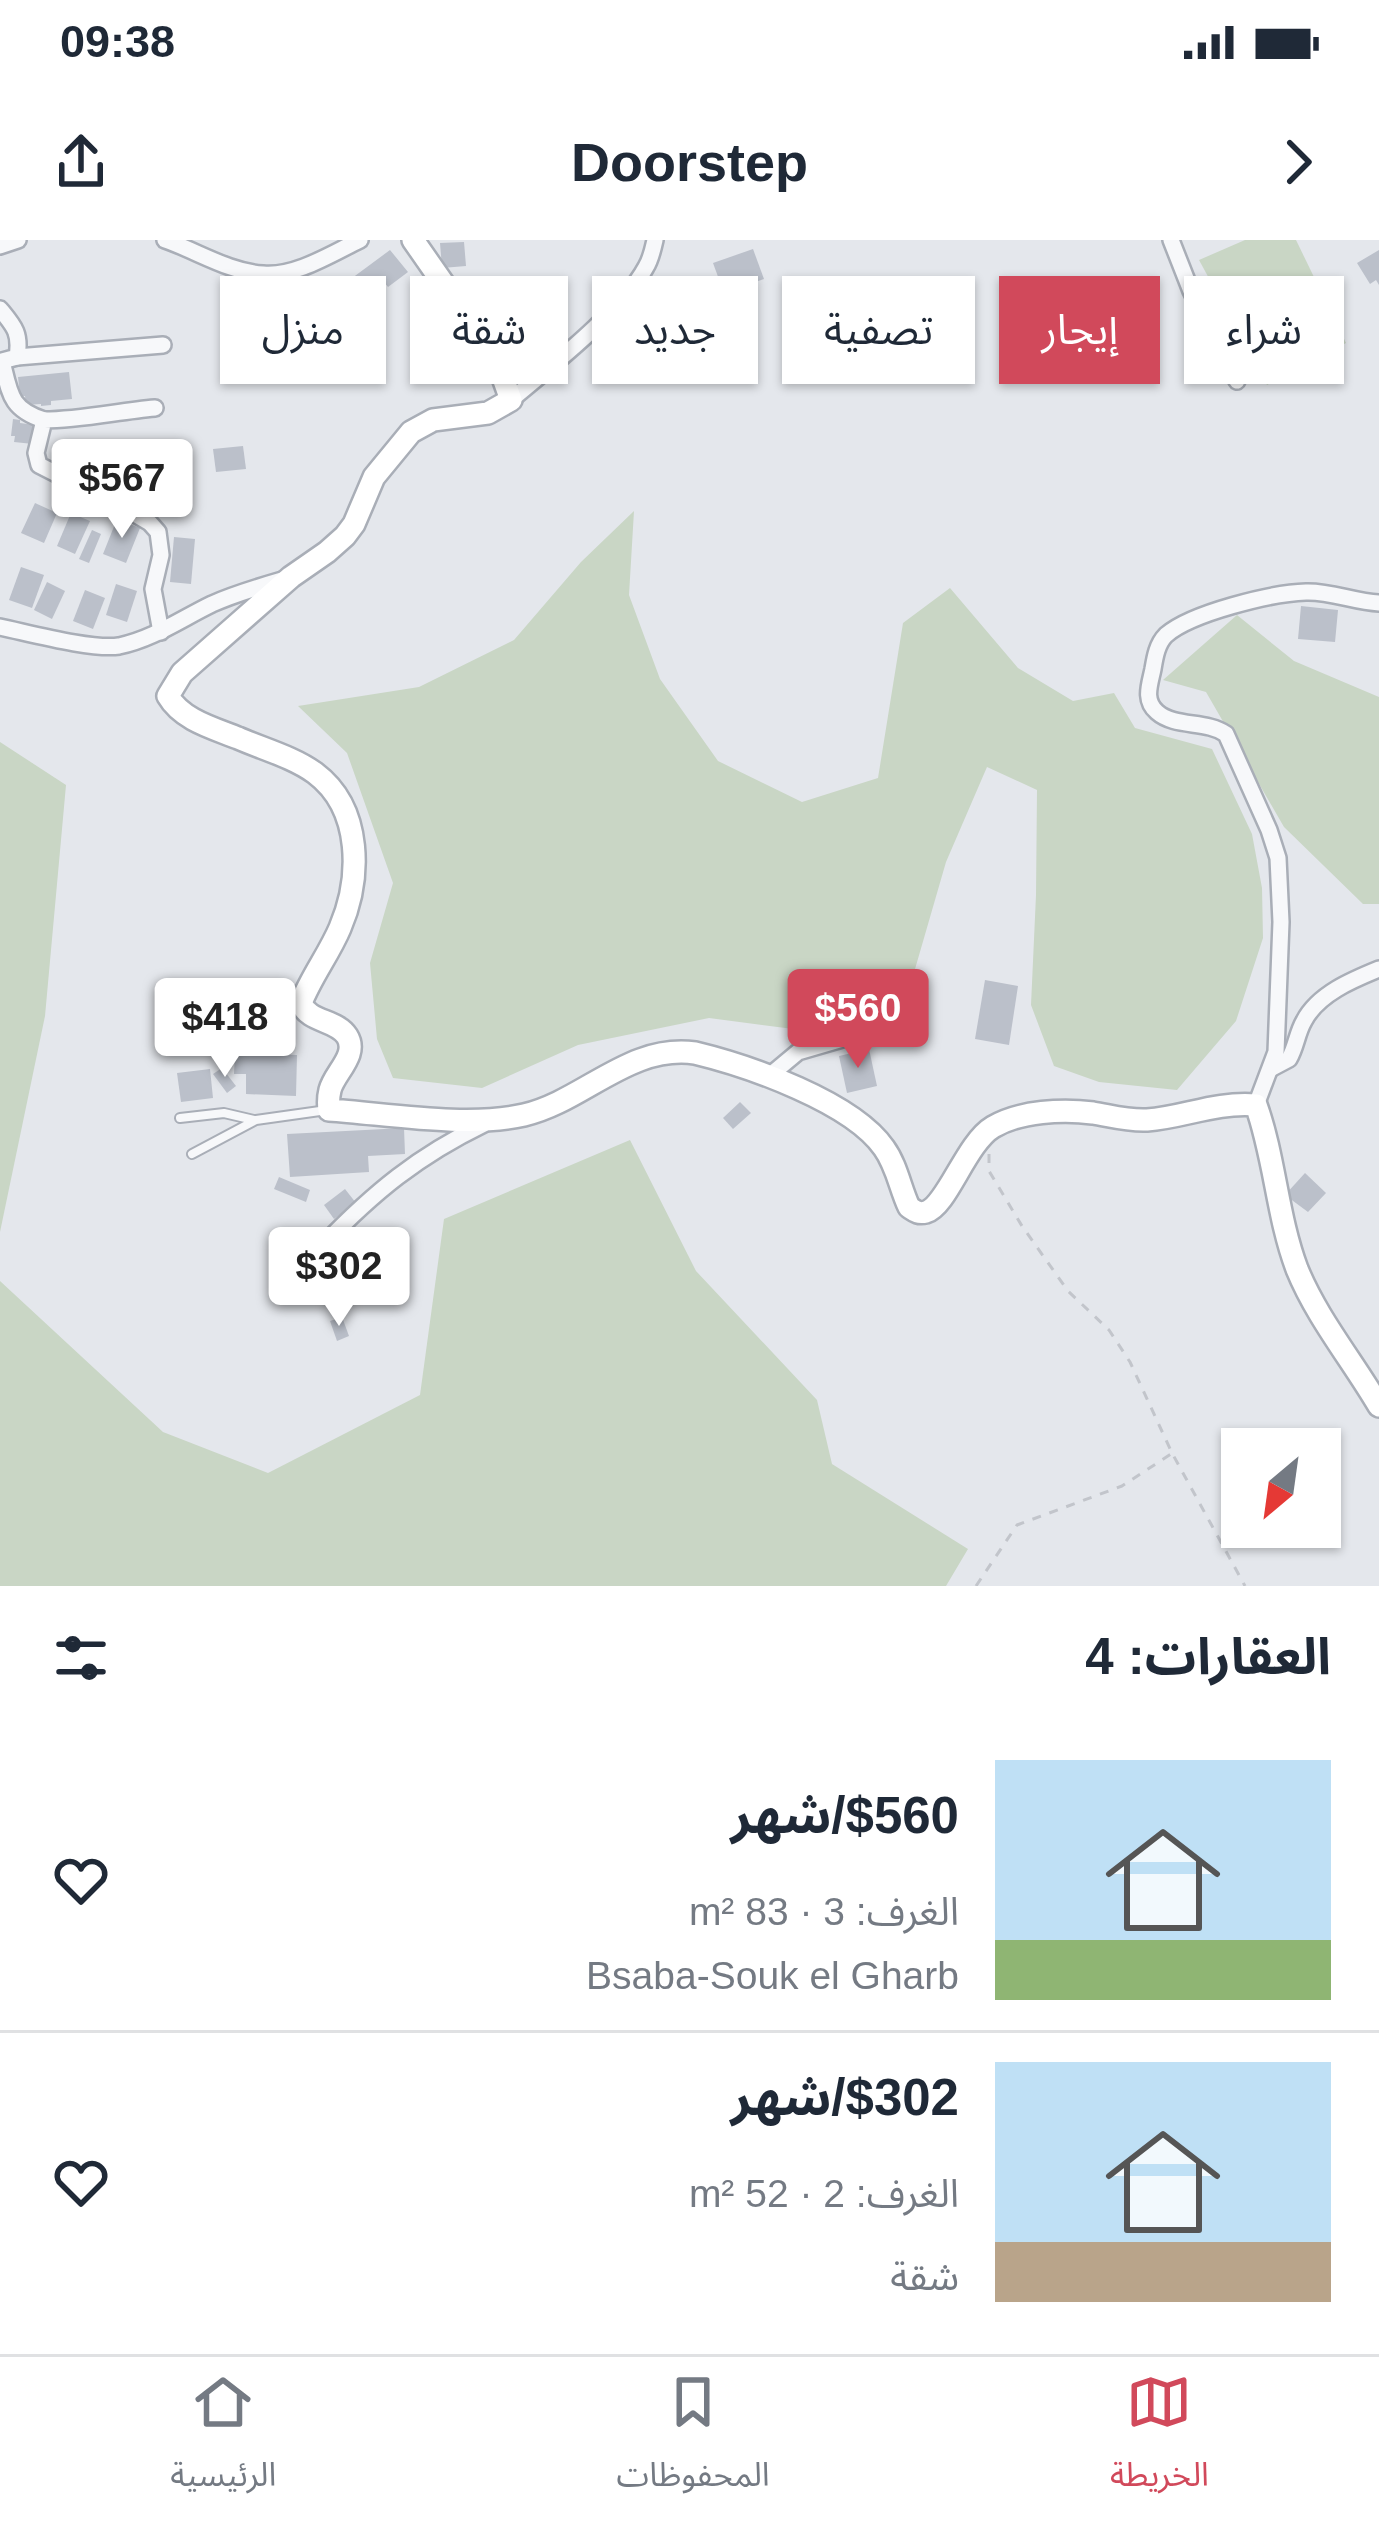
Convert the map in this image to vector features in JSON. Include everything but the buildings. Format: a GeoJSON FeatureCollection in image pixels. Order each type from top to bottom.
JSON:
{"type":"FeatureCollection","features":[{"type":"Feature","properties":{"kind":"street"},"geometry":{"type":"LineString","coordinates":[[0,246],[19,240]]}},
{"type":"Feature","properties":{"kind":"street"},"geometry":{"type":"LineString","coordinates":[[165,240],[240,270],[266,275],[287,272],[360,240]]}},
{"type":"Feature","properties":{"kind":"street"},"geometry":{"type":"LineString","coordinates":[[413,240],[482,339],[512,400]]}},
{"type":"Feature","properties":{"kind":"street"},"geometry":{"type":"LineString","coordinates":[[655,240],[648,264],[623,296],[512,400],[488,412],[433,421],[411,432],[374,477],[345,536],[291,577],[182,674],[168,696],[174,706],[199,723],[292,760],[319,776],[345,814],[354,852],[353,890],[339,931],[301,1003],[310,1016],[345,1032],[348,1038],[349,1054],[329,1092],[329,1110],[493,1120],[557,1105],[617,1070],[679,1051],[768,1077],[841,1111],[871,1132],[888,1153],[909,1207],[920,1213],[939,1202],[972,1146],[990,1129],[1017,1118],[1064,1112],[1155,1119],[1229,1103],[1256,1105]]}},
{"type":"Feature","properties":{"kind":"street"},"geometry":{"type":"LineString","coordinates":[[1171,240],[1186,276]]}},
{"type":"Feature","properties":{"kind":"street"},"geometry":{"type":"LineString","coordinates":[[0,309],[15,325],[17,357]]}},
{"type":"Feature","properties":{"kind":"street"},"geometry":{"type":"LineString","coordinates":[[155,408],[44,420],[16,406],[2,361],[163,345]]}},
{"type":"Feature","properties":{"kind":"street"},"geometry":{"type":"LineString","coordinates":[[44,420],[35,453],[39,465],[150,523],[158,532],[160,555],[153,589],[161,632]]}},
{"type":"Feature","properties":{"kind":"street"},"geometry":{"type":"LineString","coordinates":[[0,627],[117,646],[161,632],[212,604],[291,577]]}},
{"type":"Feature","properties":{"kind":"street"},"geometry":{"type":"LineString","coordinates":[[1370,599],[1310,591],[1216,612],[1168,634],[1154,658],[1148,697],[1160,715],[1226,734],[1269,830],[1278,858],[1281,944],[1276,1052],[1256,1105],[1299,1272],[1379,1406]]}},
{"type":"Feature","properties":{"kind":"street"},"geometry":{"type":"LineString","coordinates":[[1272,1068],[1289,1059],[1312,1008],[1337,988],[1379,969]]}},
{"type":"Feature","properties":{"kind":"street"},"geometry":{"type":"LineString","coordinates":[[768,1077],[798,1052],[907,1024]]}},
{"type":"Feature","properties":{"kind":"street"},"geometry":{"type":"LineString","coordinates":[[323,1245],[389,1181],[442,1144],[493,1120]]}},
{"type":"Feature","properties":{"kind":"lane"},"geometry":{"type":"LineString","coordinates":[[180,1118],[224,1113],[256,1120],[329,1110]]}},
{"type":"Feature","properties":{"kind":"lane"},"geometry":{"type":"LineString","coordinates":[[192,1154],[256,1120]]}},
{"type":"Feature","properties":{"kind":"path"},"geometry":{"type":"LineString","coordinates":[[990,1129],[989,1171],[1002,1196],[1068,1292],[1109,1330],[1144,1388],[1172,1453],[1245,1586]]}},
{"type":"Feature","properties":{"kind":"path"},"geometry":{"type":"LineString","coordinates":[[976,1586],[1017,1525],[1122,1486],[1172,1453]]}},
{"type":"Feature","properties":{"kind":"green space"},"geometry":{"type":"Polygon","coordinates":[[[1245,240],[1296,240],[1313,276],[1208,276],[1199,260],[1245,240]]]}},
{"type":"Feature","properties":{"kind":"green space"},"geometry":{"type":"Polygon","coordinates":[[[634,511],[629,595],[660,679],[718,761],[802,802],[878,778],[903,623],[950,588],[1018,668],[1073,701],[1114,693],[1135,728],[1212,749],[1252,834],[1262,888],[1263,938],[1236,1021],[1177,1090],[1099,1082],[1054,1066],[1031,1005],[1037,790],[987,767],[946,862],[913,976],[801,1030],[709,1018],[578,1045],[482,1088],[393,1078],[377,1039],[370,963],[393,883],[347,753],[298,706],[419,687],[514,640],[581,562],[634,511]]]}},
{"type":"Feature","properties":{"kind":"green space"},"geometry":{"type":"Polygon","coordinates":[[[1237,615],[1294,661],[1379,697],[1379,904],[1363,904],[1284,827],[1206,692],[1163,680],[1237,615]]]}},
{"type":"Feature","properties":{"kind":"green space"},"geometry":{"type":"Polygon","coordinates":[[[0,742],[66,785],[45,1016],[0,1232],[0,742]]]}},
{"type":"Feature","properties":{"kind":"green space"},"geometry":{"type":"Polygon","coordinates":[[[630,1140],[696,1271],[817,1400],[832,1464],[968,1549],[946,1586],[0,1586],[0,1281],[163,1432],[268,1473],[420,1395],[444,1219],[630,1140]]]}}]}
